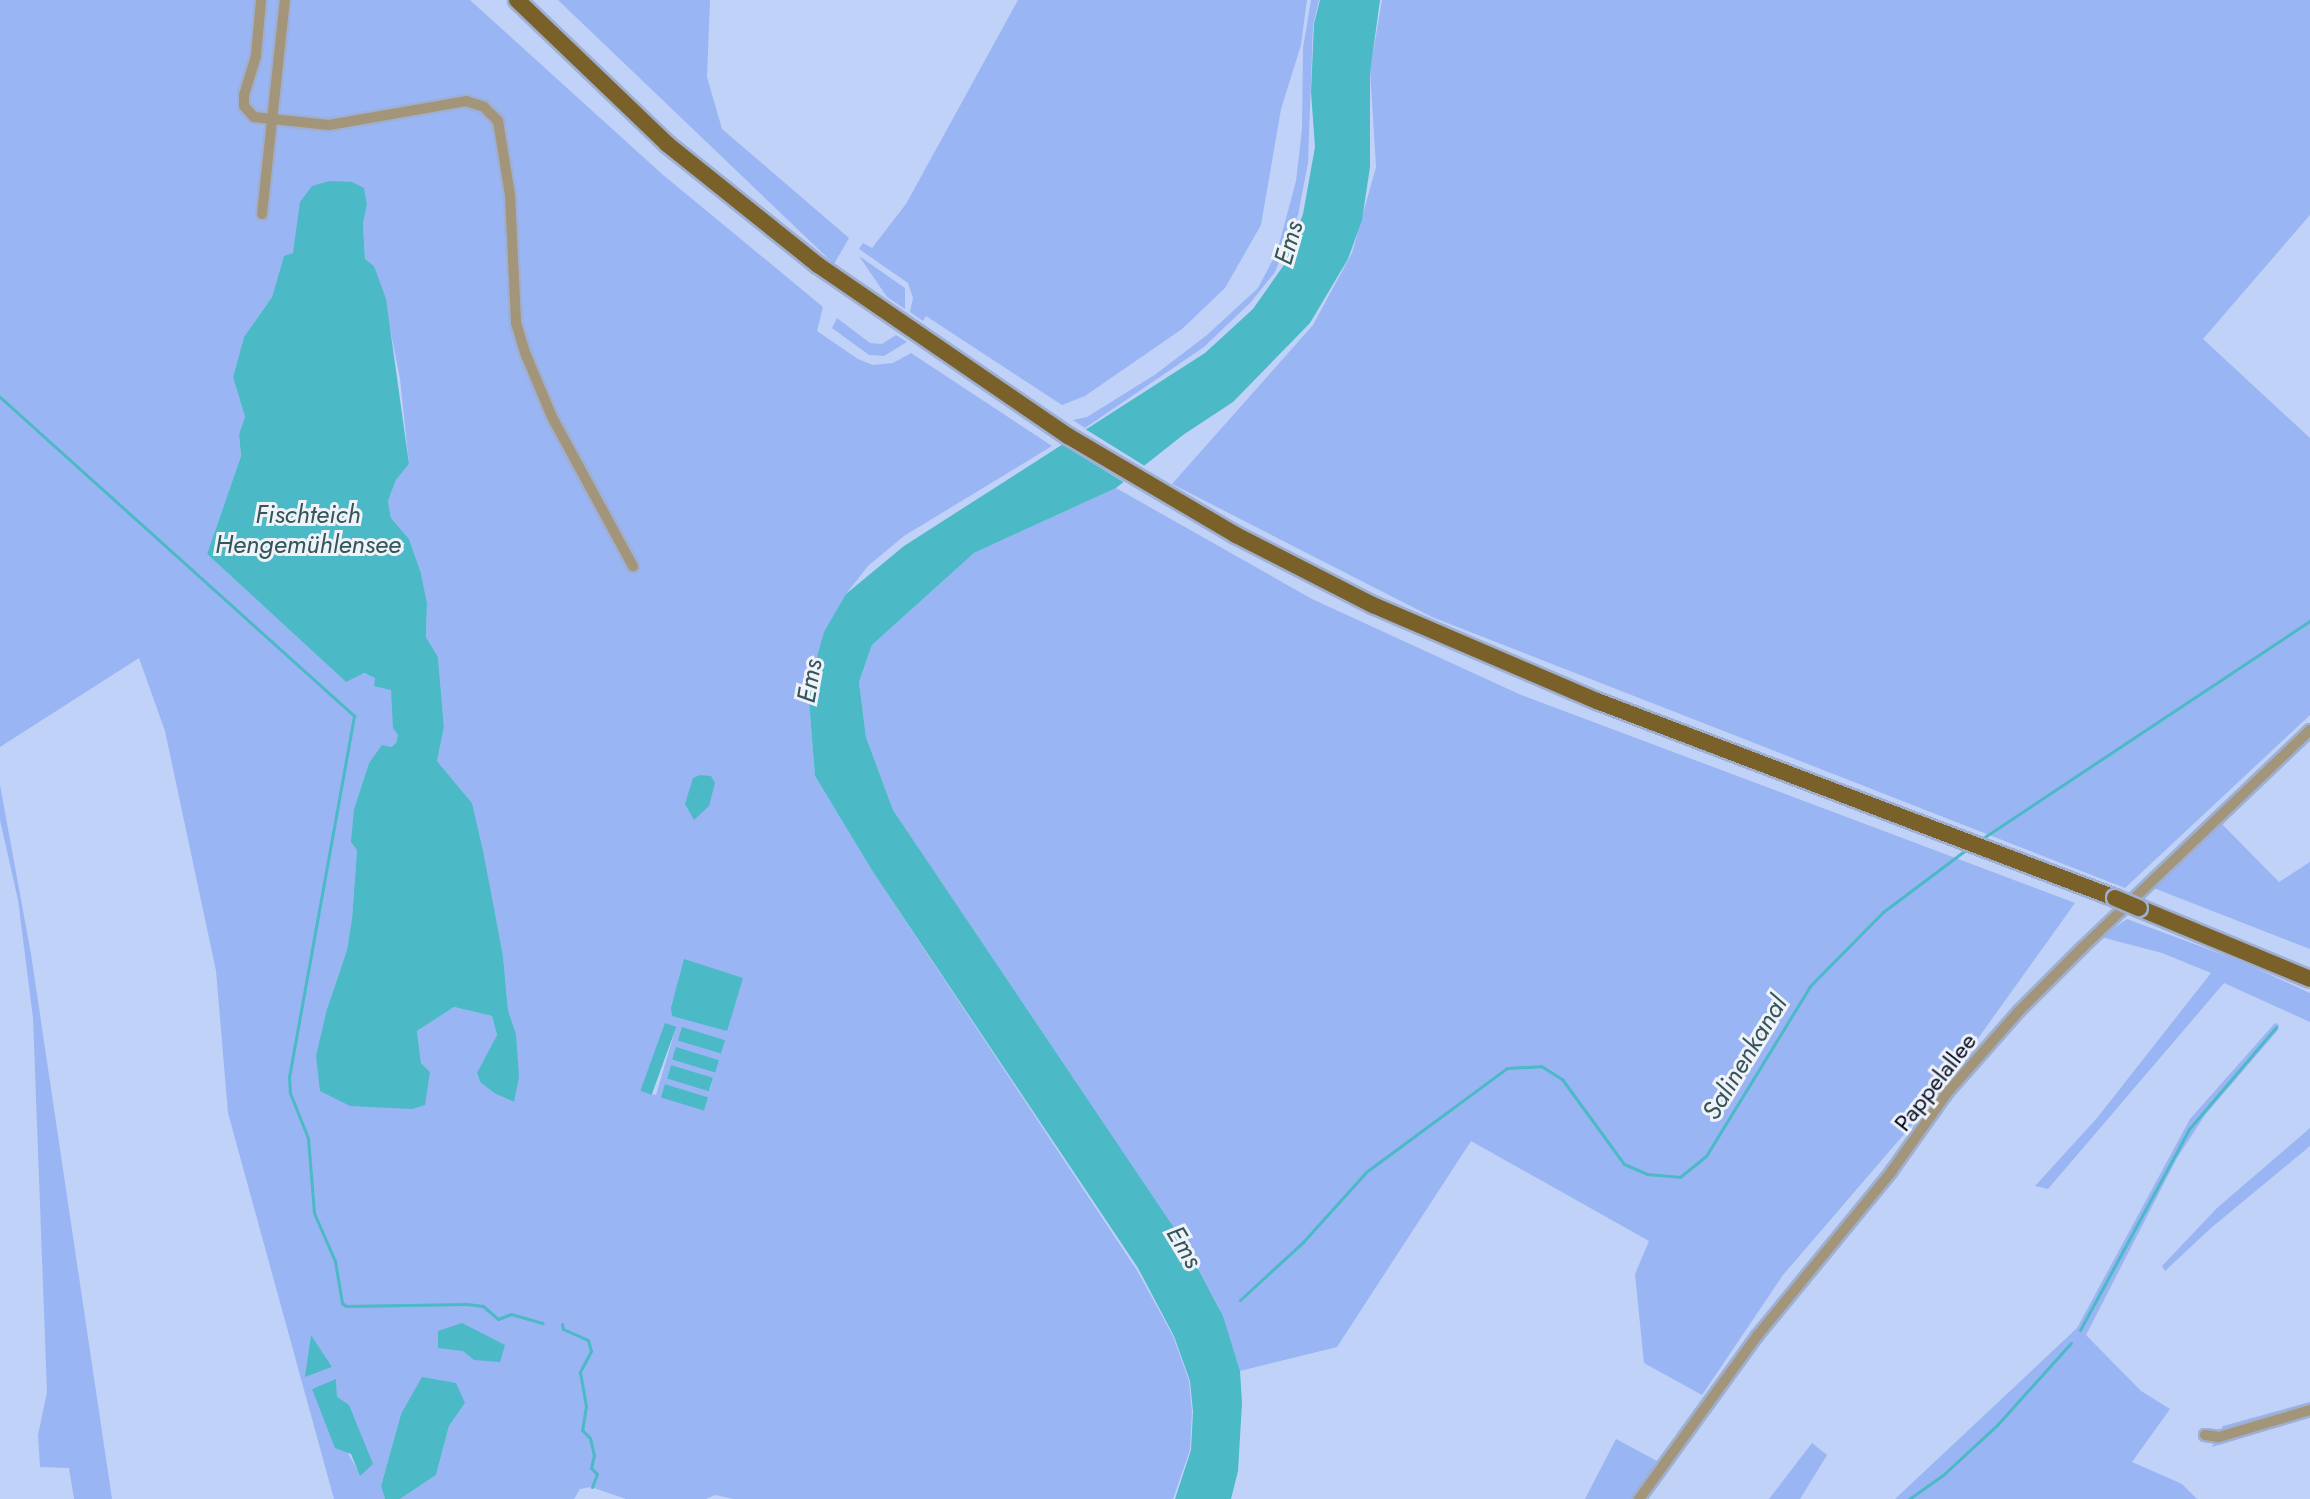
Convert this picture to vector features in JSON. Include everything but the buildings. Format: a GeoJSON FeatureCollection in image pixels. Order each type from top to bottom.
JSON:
{"type":"FeatureCollection","features":[{"type":"Feature","properties":{"kind":"main road"},"geometry":{"type":"LineString","coordinates":[[517,0],[667,144],[761,222],[893,320],[1068,436],[1212,521],[1293,565],[1466,646],[2115,898],[2310,979]]}},
{"type":"Feature","properties":{"kind":"street"},"geometry":{"type":"LineString","coordinates":[[261,0],[256,56],[244,106],[254,117],[329,125],[466,101],[484,107],[498,121],[510,195],[516,323],[552,417],[633,566]]}},
{"type":"Feature","properties":{"kind":"street"},"geometry":{"type":"LineString","coordinates":[[262,214],[285,0]]}},
{"type":"Feature","properties":{"kind":"street","name":"Pappelallee"},"geometry":{"type":"LineString","coordinates":[[1639,1499],[1757,1336],[1891,1172],[1955,1083],[2083,947],[2310,730]]}},
{"type":"Feature","properties":{"kind":"street"},"geometry":{"type":"LineString","coordinates":[[2205,1435],[2219,1437],[2310,1410]]}},
{"type":"Feature","properties":{"kind":"shaded area"},"geometry":{"type":"Polygon","coordinates":[[[0,0],[470,0],[662,174],[823,307],[817,331],[858,359],[873,365],[893,363],[911,353],[1052,446],[904,536],[868,566],[846,594],[808,688],[815,776],[873,872],[1138,1272],[1173,1336],[1189,1381],[1192,1412],[1190,1450],[1173,1499],[734,1499],[715,1495],[706,1499],[626,1499],[591,1487],[580,1489],[574,1499],[400,1499],[436,1475],[449,1426],[465,1403],[401,1414],[381,1486],[385,1499],[334,1499],[228,1113],[216,971],[165,731],[139,658],[0,747],[0,0]],[[364,189],[298,240],[293,253],[284,257],[272,297],[244,337],[233,377],[245,417],[239,434],[241,456],[207,554],[345,681],[363,673],[376,678],[374,685],[391,689],[398,735],[396,743],[369,763],[354,809],[357,850],[352,918],[347,950],[327,1009],[320,1091],[412,1109],[430,1072],[421,1063],[417,1031],[454,1007],[492,1016],[497,1035],[477,1074],[480,1082],[494,1093],[514,1102],[516,1034],[508,1010],[503,956],[472,803],[437,761],[444,727],[438,657],[426,637],[427,603],[421,573],[409,539],[391,518],[388,501],[396,480],[409,464],[400,379],[389,323],[374,266],[365,259],[363,224],[367,204],[364,189]],[[676,1027],[644,1092],[656,1095],[676,1027]],[[671,1065],[667,1078],[710,1090],[713,1078],[671,1065]],[[665,1084],[662,1097],[704,1109],[707,1097],[665,1084]],[[311,1336],[306,1376],[332,1367],[311,1336]],[[336,1380],[312,1389],[361,1476],[337,1397],[336,1380]]]}},
{"type":"Feature","properties":{"kind":"shaded area"},"geometry":{"type":"Polygon","coordinates":[[[558,0],[710,0],[707,77],[722,129],[849,238],[834,264],[558,0]]]}},
{"type":"Feature","properties":{"kind":"shaded area"},"geometry":{"type":"Polygon","coordinates":[[[1018,0],[1307,0],[1301,45],[1281,109],[1261,225],[1225,288],[1182,329],[1085,396],[1062,405],[926,316],[923,321],[910,312],[913,298],[908,283],[859,249],[863,243],[872,248],[906,204],[1018,0]]]}},
{"type":"Feature","properties":{"kind":"shaded area"},"geometry":{"type":"Polygon","coordinates":[[[1311,0],[1319,0],[1313,26],[1308,163],[1298,215],[1275,272],[1251,302],[1204,347],[1085,428],[1073,420],[1087,417],[1156,374],[1207,335],[1258,288],[1277,252],[1296,181],[1302,129],[1303,48],[1311,0]]]}},
{"type":"Feature","properties":{"kind":"shaded area"},"geometry":{"type":"Polygon","coordinates":[[[1382,0],[2310,0],[2310,215],[2203,339],[2310,438],[2310,715],[2125,888],[1432,617],[1172,484],[1313,325],[1352,253],[1376,167],[1370,70],[1382,0]]]}},
{"type":"Feature","properties":{"kind":"shaded area"},"geometry":{"type":"Polygon","coordinates":[[[859,256],[905,288],[905,309],[887,297],[859,256]]]}},
{"type":"Feature","properties":{"kind":"shaded area"},"geometry":{"type":"Polygon","coordinates":[[[837,318],[870,343],[882,344],[896,335],[907,342],[884,356],[869,355],[832,328],[837,318]]]}},
{"type":"Feature","properties":{"kind":"shaded area"},"geometry":{"type":"Polygon","coordinates":[[[1116,488],[1312,599],[1519,694],[2075,903],[1936,1097],[1783,1275],[1702,1395],[1644,1363],[1635,1274],[1649,1241],[1471,1141],[1337,1347],[1240,1371],[1219,1308],[1185,1244],[893,810],[866,737],[859,682],[872,645],[974,553],[1116,488]]]}},
{"type":"Feature","properties":{"kind":"shaded area"},"geometry":{"type":"Polygon","coordinates":[[[0,785],[31,954],[112,1499],[74,1499],[69,1468],[40,1467],[38,1435],[47,1392],[33,1018],[18,900],[0,820],[0,785]]]}},
{"type":"Feature","properties":{"kind":"shaded area"},"geometry":{"type":"Polygon","coordinates":[[[2220,822],[2279,882],[2310,862],[2310,949],[2151,887],[2220,822]]]}},
{"type":"Feature","properties":{"kind":"shaded area"},"geometry":{"type":"Polygon","coordinates":[[[2127,919],[2240,961],[2310,993],[2310,1022],[2224,983],[2048,1189],[2035,1186],[2097,1118],[2211,973],[2162,953],[2101,937],[2127,919]]]}},
{"type":"Feature","properties":{"kind":"shaded area"},"geometry":{"type":"Polygon","coordinates":[[[2275,1023],[2279,1025],[2278,1030],[2205,1115],[2177,1158],[2086,1335],[2141,1391],[2170,1409],[2132,1462],[2182,1484],[2197,1499],[1895,1499],[2077,1328],[2190,1119],[2275,1023]]]}},
{"type":"Feature","properties":{"kind":"shaded area"},"geometry":{"type":"Polygon","coordinates":[[[2310,1128],[2310,1146],[2211,1228],[2165,1271],[2162,1266],[2217,1208],[2310,1128]]]}},
{"type":"Feature","properties":{"kind":"shaded area"},"geometry":{"type":"Polygon","coordinates":[[[2310,1402],[2310,1417],[2212,1447],[2223,1426],[2310,1402]]]}},
{"type":"Feature","properties":{"kind":"shaded area"},"geometry":{"type":"Polygon","coordinates":[[[1616,1439],[1657,1461],[1633,1499],[1585,1499],[1616,1439]]]}},
{"type":"Feature","properties":{"kind":"shaded area"},"geometry":{"type":"Polygon","coordinates":[[[1812,1443],[1827,1455],[1800,1499],[1769,1499],[1812,1443]]]}},
{"type":"Feature","properties":{"kind":"water","name":"Ems"},"geometry":{"type":"Polygon","coordinates":[[[1320,0],[1380,0],[1370,73],[1370,167],[1362,220],[1348,259],[1310,323],[1233,402],[1183,435],[1116,488],[974,553],[872,645],[859,682],[866,737],[893,810],[1185,1244],[1223,1316],[1240,1371],[1242,1403],[1238,1471],[1231,1499],[1175,1499],[1191,1450],[1193,1412],[1190,1381],[1174,1336],[1138,1268],[873,872],[815,776],[808,689],[824,632],[846,594],[904,546],[1205,353],[1253,309],[1284,265],[1303,214],[1315,147],[1311,92],[1314,24],[1320,0]]]}},
{"type":"Feature","properties":{"kind":"water","name":"Fischteich Hengemühlensee"},"geometry":{"type":"Polygon","coordinates":[[[330,181],[352,182],[364,188],[367,204],[363,224],[365,259],[374,266],[386,299],[409,464],[396,480],[388,501],[391,518],[409,539],[421,573],[427,603],[426,637],[438,657],[444,727],[437,761],[472,803],[483,851],[503,956],[508,1010],[516,1034],[519,1077],[514,1102],[494,1093],[480,1082],[477,1073],[497,1035],[492,1016],[454,1007],[417,1031],[421,1063],[430,1072],[425,1105],[412,1109],[350,1106],[320,1091],[316,1056],[327,1009],[347,950],[352,918],[357,850],[351,842],[354,809],[369,763],[382,745],[391,747],[396,743],[398,735],[393,728],[391,690],[374,686],[375,678],[364,673],[346,682],[207,554],[241,456],[239,434],[245,417],[233,377],[244,337],[272,297],[284,256],[293,253],[300,202],[312,186],[330,181]]]}},
{"type":"Feature","properties":{"kind":"water"},"geometry":{"type":"Polygon","coordinates":[[[711,776],[715,783],[709,806],[694,820],[685,804],[693,778],[711,776]]]}},
{"type":"Feature","properties":{"kind":"water"},"geometry":{"type":"Polygon","coordinates":[[[684,959],[743,978],[727,1031],[672,1016],[671,1008],[684,959]]]}},
{"type":"Feature","properties":{"kind":"water"},"geometry":{"type":"Polygon","coordinates":[[[665,1023],[676,1027],[652,1095],[640,1091],[665,1023]]]}},
{"type":"Feature","properties":{"kind":"water"},"geometry":{"type":"Polygon","coordinates":[[[682,1027],[725,1040],[721,1054],[678,1040],[682,1027]]]}},
{"type":"Feature","properties":{"kind":"water"},"geometry":{"type":"Polygon","coordinates":[[[676,1047],[719,1060],[715,1073],[672,1059],[676,1047]]]}},
{"type":"Feature","properties":{"kind":"water"},"geometry":{"type":"Polygon","coordinates":[[[671,1065],[713,1078],[709,1091],[667,1078],[671,1065]]]}},
{"type":"Feature","properties":{"kind":"water"},"geometry":{"type":"Polygon","coordinates":[[[665,1084],[708,1097],[704,1111],[661,1097],[665,1084]]]}},
{"type":"Feature","properties":{"kind":"water"},"geometry":{"type":"Polygon","coordinates":[[[462,1323],[505,1345],[500,1362],[474,1360],[463,1351],[438,1348],[438,1331],[462,1323]]]}},
{"type":"Feature","properties":{"kind":"water"},"geometry":{"type":"Polygon","coordinates":[[[311,1335],[332,1367],[305,1377],[311,1335]]]}},
{"type":"Feature","properties":{"kind":"water"},"geometry":{"type":"Polygon","coordinates":[[[422,1377],[456,1383],[465,1403],[449,1426],[436,1475],[400,1499],[385,1499],[381,1486],[401,1414],[422,1377]]]}},
{"type":"Feature","properties":{"kind":"water"},"geometry":{"type":"Polygon","coordinates":[[[336,1379],[337,1397],[349,1405],[373,1464],[360,1476],[351,1454],[335,1448],[312,1389],[336,1379]]]}},
{"type":"Feature","properties":{"kind":"pier"},"geometry":{"type":"Polygon","coordinates":[[[1082,427],[1148,468],[1127,484],[1058,442],[1082,427]]]}},
{"type":"Feature","properties":{"kind":"waterway"},"geometry":{"type":"LineString","coordinates":[[0,397],[354,716],[289,1076],[290,1093],[308,1138],[314,1213],[335,1261],[342,1303],[346,1306],[467,1304],[483,1306],[498,1319],[511,1314],[543,1323]]}},
{"type":"Feature","properties":{"kind":"waterway","name":"Salinenkanal"},"geometry":{"type":"LineString","coordinates":[[1980,840],[2310,621]]}},
{"type":"Feature","properties":{"kind":"waterway","name":"Salinenkanal"},"geometry":{"type":"LineString","coordinates":[[1240,1300],[1303,1242],[1366,1172],[1507,1068],[1541,1066],[1562,1079],[1624,1164],[1647,1174],[1680,1177],[1706,1156],[1810,986],[1883,912],[1967,849]]}},
{"type":"Feature","properties":{"kind":"waterway"},"geometry":{"type":"LineString","coordinates":[[2080,1330],[2189,1129],[2276,1027]]}},
{"type":"Feature","properties":{"kind":"waterway"},"geometry":{"type":"LineString","coordinates":[[562,1324],[563,1329],[588,1340],[591,1351],[580,1372],[586,1406],[582,1430],[590,1438],[594,1455],[591,1468],[597,1474],[592,1487]]}},
{"type":"Feature","properties":{"kind":"waterway"},"geometry":{"type":"LineString","coordinates":[[1909,1499],[1943,1475],[1998,1424],[2071,1343]]}}]}
